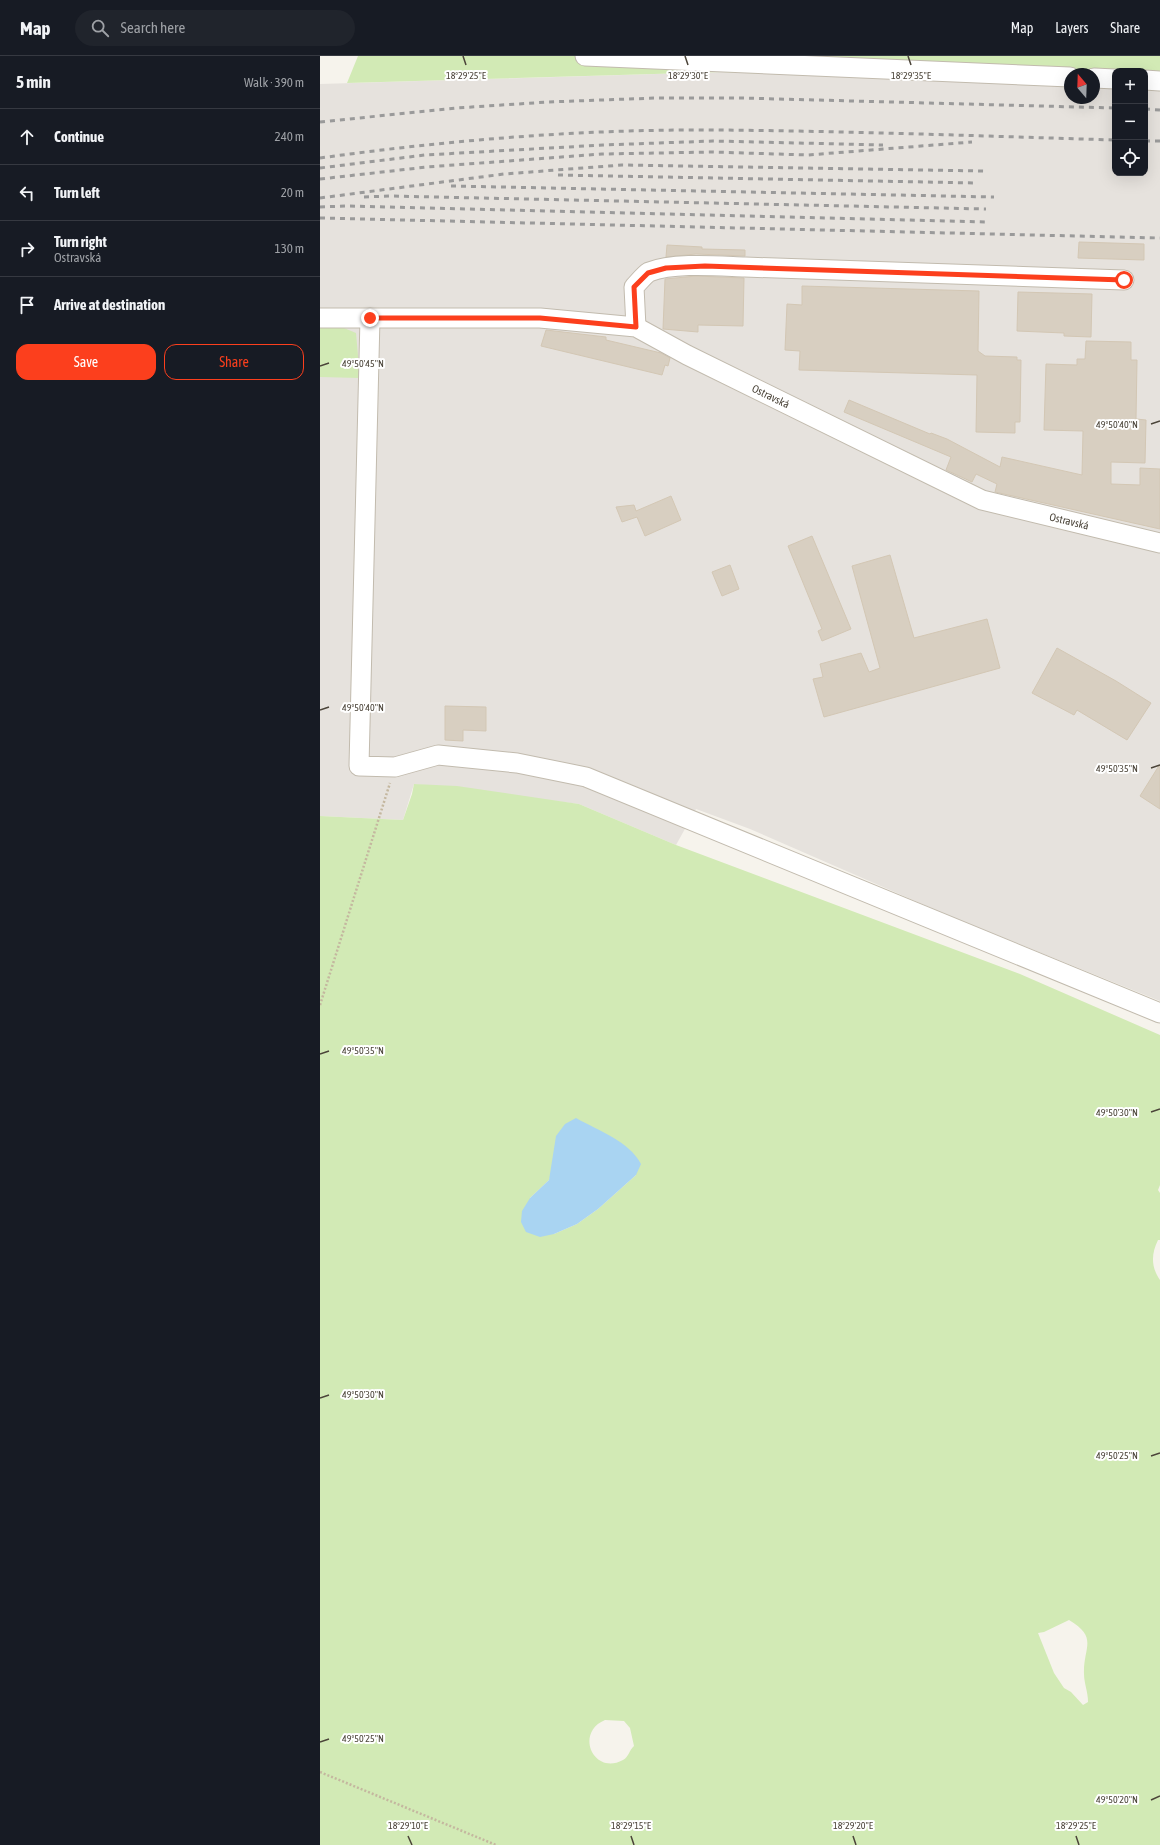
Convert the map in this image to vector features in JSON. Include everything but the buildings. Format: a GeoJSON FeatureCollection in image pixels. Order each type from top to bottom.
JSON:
{"type":"FeatureCollection","features":[{"type":"Feature","properties":{"kind":"street"},"geometry":{"type":"LineString","coordinates":[[585,56],[1064,77]]}},
{"type":"Feature","properties":{"kind":"street"},"geometry":{"type":"LineString","coordinates":[[1100,78],[1112,79]]}},
{"type":"Feature","properties":{"kind":"street"},"geometry":{"type":"LineString","coordinates":[[1148,80],[1160,81]]}},
{"type":"Feature","properties":{"kind":"street"},"geometry":{"type":"LineString","coordinates":[[636,327],[634,287],[648,273],[666,268],[705,266],[745,267],[1124,280]]}},
{"type":"Feature","properties":{"kind":"street","name":"Ostravská"},"geometry":{"type":"LineString","coordinates":[[320,318],[540,318],[636,327],[687,355],[982,500],[1160,543]]}},
{"type":"Feature","properties":{"kind":"street"},"geometry":{"type":"LineString","coordinates":[[370,318],[359,766],[395,767],[438,755],[517,763],[586,777],[1160,1013]]}},
{"type":"Feature","properties":{"kind":"path"},"geometry":{"type":"LineString","coordinates":[[320,1006],[395,767]]}},
{"type":"Feature","properties":{"kind":"path"},"geometry":{"type":"LineString","coordinates":[[320,1772],[496,1845]]}},
{"type":"Feature","properties":{"kind":"shaded area"},"geometry":{"type":"Polygon","coordinates":[[[722,72],[1064,86],[1064,104],[1100,104],[1100,87],[1112,88],[1112,176],[1148,176],[1148,89],[1160,90],[1160,1001],[945,914],[750,829],[696,809],[676,845],[579,804],[414,784],[403,820],[320,816],[320,84],[722,72]]]}},
{"type":"Feature","properties":{"kind":"green space"},"geometry":{"type":"Polygon","coordinates":[[[358,56],[1160,56],[1160,90],[1148,75],[1148,68],[1112,68],[1112,72],[1100,73],[1100,68],[1064,68],[1064,86],[722,72],[347,83],[358,56]]]}},
{"type":"Feature","properties":{"kind":"green space"},"geometry":{"type":"Polygon","coordinates":[[[320,318],[356,333],[360,378],[320,377],[320,318]]]}},
{"type":"Feature","properties":{"kind":"green space"},"geometry":{"type":"Polygon","coordinates":[[[414,784],[457,786],[579,804],[676,845],[1020,974],[1160,1035],[1160,1185],[1158,1190],[1160,1193],[1160,1240],[1158,1240],[1154,1250],[1153,1260],[1155,1270],[1160,1280],[1160,1845],[320,1845],[320,816],[403,820],[414,784]],[[552,1172],[549,1180],[530,1198],[554,1234],[577,1224],[598,1209],[636,1175],[552,1172]],[[1069,1620],[1044,1632],[1038,1633],[1054,1673],[1064,1688],[1071,1692],[1083,1705],[1088,1702],[1084,1674],[1087,1638],[1084,1632],[1069,1620]],[[605,1720],[596,1726],[591,1734],[589,1743],[596,1758],[604,1762],[613,1763],[625,1759],[634,1746],[630,1728],[624,1721],[605,1720]]]}},
{"type":"Feature","properties":{"kind":"water"},"geometry":{"type":"Polygon","coordinates":[[[576,1118],[613,1137],[629,1149],[641,1164],[636,1175],[598,1209],[577,1224],[554,1234],[540,1237],[526,1232],[521,1222],[522,1211],[530,1198],[549,1180],[556,1136],[565,1124],[576,1118]]]}},
{"type":"Feature","properties":{"kind":"railway"},"geometry":{"type":"LineString","coordinates":[[320,122],[456,108],[548,102],[656,98],[741,98],[1112,108]]}},
{"type":"Feature","properties":{"kind":"railway"},"geometry":{"type":"LineString","coordinates":[[1148,109],[1160,110]]}},
{"type":"Feature","properties":{"kind":"railway"},"geometry":{"type":"LineString","coordinates":[[320,158],[468,141],[616,131],[815,131],[1112,140]]}},
{"type":"Feature","properties":{"kind":"railway"},"geometry":{"type":"LineString","coordinates":[[320,168],[425,155],[603,145],[713,141],[883,145]]}},
{"type":"Feature","properties":{"kind":"railway"},"geometry":{"type":"LineString","coordinates":[[1148,141],[1160,141]]}},
{"type":"Feature","properties":{"kind":"railway"},"geometry":{"type":"LineString","coordinates":[[320,179],[427,167],[602,154],[713,152],[808,155],[972,142]]}},
{"type":"Feature","properties":{"kind":"railway"},"geometry":{"type":"LineString","coordinates":[[320,198],[504,174],[622,165],[985,171]]}},
{"type":"Feature","properties":{"kind":"railway"},"geometry":{"type":"LineString","coordinates":[[558,175],[977,183]]}},
{"type":"Feature","properties":{"kind":"railway"},"geometry":{"type":"LineString","coordinates":[[451,186],[994,197]]}},
{"type":"Feature","properties":{"kind":"railway"},"geometry":{"type":"LineString","coordinates":[[364,197],[389,196],[986,209]]}},
{"type":"Feature","properties":{"kind":"railway"},"geometry":{"type":"LineString","coordinates":[[320,207],[346,206],[986,222]]}},
{"type":"Feature","properties":{"kind":"railway"},"geometry":{"type":"LineString","coordinates":[[320,218],[1160,238]]}},
{"type":"Feature","properties":{"kind":"route"},"geometry":{"type":"LineString","coordinates":[[370,318],[540,318],[636,327],[634,287],[648,273],[666,268],[705,266],[1124,280]]}}]}
